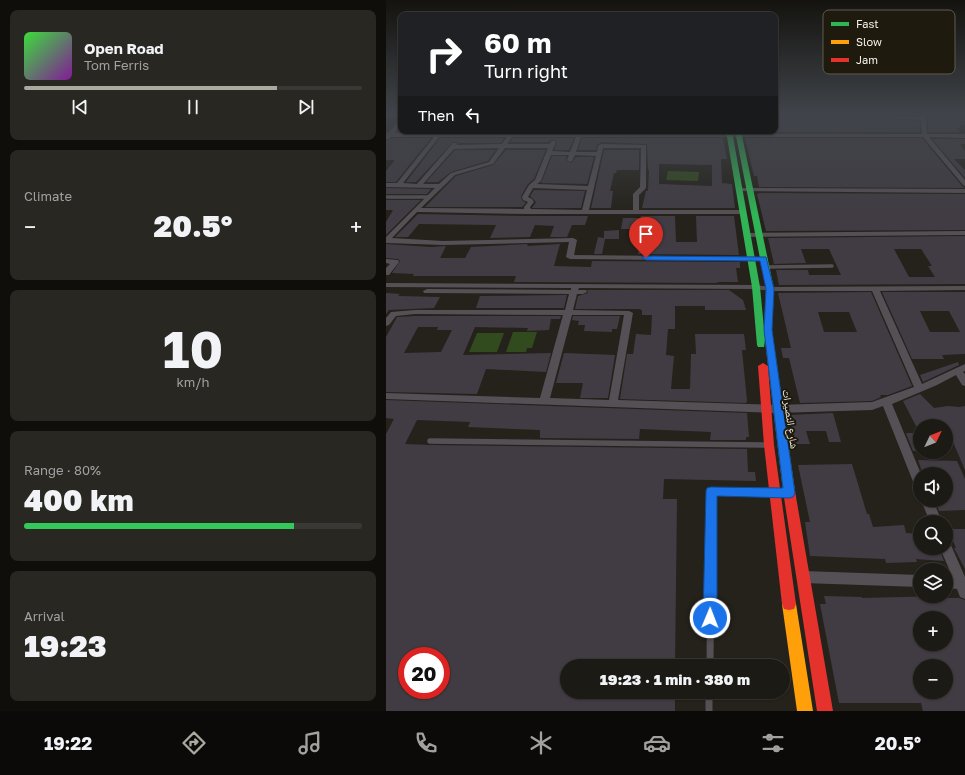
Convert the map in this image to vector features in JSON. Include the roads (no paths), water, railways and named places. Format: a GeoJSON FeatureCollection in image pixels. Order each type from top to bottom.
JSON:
{"type":"FeatureCollection","features":[{"type":"Feature","properties":{"kind":"main road","name":"شارع النصيرات"},"geometry":{"type":"LineString","coordinates":[[732,148],[756,290],[772,409],[783,446],[789,493],[825,711]]}},
{"type":"Feature","properties":{"kind":"main road","name":"شارع النصيرات"},"geometry":{"type":"LineString","coordinates":[[742,148],[770,289],[768,330],[772,409],[769,445],[791,617],[805,711]]}},
{"type":"Feature","properties":{"kind":"street"},"geometry":{"type":"LineString","coordinates":[[398,185],[427,148]]}},
{"type":"Feature","properties":{"kind":"street"},"geometry":{"type":"LineString","coordinates":[[419,185],[451,148]]}},
{"type":"Feature","properties":{"kind":"street"},"geometry":{"type":"LineString","coordinates":[[387,240],[415,210],[453,174],[460,170],[491,163],[501,148]]}},
{"type":"Feature","properties":{"kind":"street"},"geometry":{"type":"LineString","coordinates":[[528,212],[527,207],[531,202],[530,200],[525,199],[525,197],[531,186],[538,181],[550,148]]}},
{"type":"Feature","properties":{"kind":"street"},"geometry":{"type":"LineString","coordinates":[[570,160],[574,148]]}},
{"type":"Feature","properties":{"kind":"street"},"geometry":{"type":"LineString","coordinates":[[585,212],[600,148]]}},
{"type":"Feature","properties":{"kind":"street"},"geometry":{"type":"LineString","coordinates":[[636,212],[636,194],[642,188],[644,148]]}},
{"type":"Feature","properties":{"kind":"street"},"geometry":{"type":"LineString","coordinates":[[935,148],[965,184]]}},
{"type":"Feature","properties":{"kind":"street"},"geometry":{"type":"LineString","coordinates":[[549,153],[599,154]]}},
{"type":"Feature","properties":{"kind":"street"},"geometry":{"type":"LineString","coordinates":[[386,185],[441,186]]}},
{"type":"Feature","properties":{"kind":"street"},"geometry":{"type":"LineString","coordinates":[[531,186],[590,188]]}},
{"type":"Feature","properties":{"kind":"street"},"geometry":{"type":"LineString","coordinates":[[739,190],[965,191]]}},
{"type":"Feature","properties":{"kind":"street"},"geometry":{"type":"LineString","coordinates":[[415,210],[528,212],[743,212]]}},
{"type":"Feature","properties":{"kind":"street"},"geometry":{"type":"LineString","coordinates":[[747,235],[965,233]]}},
{"type":"Feature","properties":{"kind":"street"},"geometry":{"type":"LineString","coordinates":[[387,240],[443,243],[573,240],[570,257],[751,258],[764,263]]}},
{"type":"Feature","properties":{"kind":"street"},"geometry":{"type":"LineString","coordinates":[[386,261],[395,262],[386,273]]}},
{"type":"Feature","properties":{"kind":"street"},"geometry":{"type":"LineString","coordinates":[[386,285],[575,289],[756,290],[965,288]]}},
{"type":"Feature","properties":{"kind":"street"},"geometry":{"type":"LineString","coordinates":[[386,291],[575,289]]}},
{"type":"Feature","properties":{"kind":"street"},"geometry":{"type":"LineString","coordinates":[[544,401],[575,289]]}},
{"type":"Feature","properties":{"kind":"street"},"geometry":{"type":"LineString","coordinates":[[875,289],[919,389]]}},
{"type":"Feature","properties":{"kind":"street"},"geometry":{"type":"LineString","coordinates":[[386,323],[394,314],[415,312],[629,313],[613,403]]}},
{"type":"Feature","properties":{"kind":"street"},"geometry":{"type":"LineString","coordinates":[[386,396],[772,409],[872,406],[934,384],[962,369],[965,383]]}},
{"type":"Feature","properties":{"kind":"street"},"geometry":{"type":"LineString","coordinates":[[886,402],[913,467]]}},
{"type":"Feature","properties":{"kind":"street"},"geometry":{"type":"LineString","coordinates":[[950,555],[964,586]]}},
{"type":"Feature","properties":{"kind":"street"},"geometry":{"type":"LineString","coordinates":[[803,577],[913,581]]}},
{"type":"Feature","properties":{"kind":"street"},"geometry":{"type":"LineString","coordinates":[[953,584],[964,586]]}},
{"type":"Feature","properties":{"kind":"lane"},"geometry":{"type":"LineString","coordinates":[[386,197],[429,197]]}},
{"type":"Feature","properties":{"kind":"lane"},"geometry":{"type":"LineString","coordinates":[[764,263],[832,266]]}},
{"type":"Feature","properties":{"kind":"lane"},"geometry":{"type":"LineString","coordinates":[[430,441],[783,446]]}},
{"type":"Feature","properties":{"kind":"lane"},"geometry":{"type":"LineString","coordinates":[[710,659],[711,491],[789,493]]}},
{"type":"Feature","properties":{"kind":"lane"},"geometry":{"type":"LineString","coordinates":[[709,699],[709,711]]}}]}
